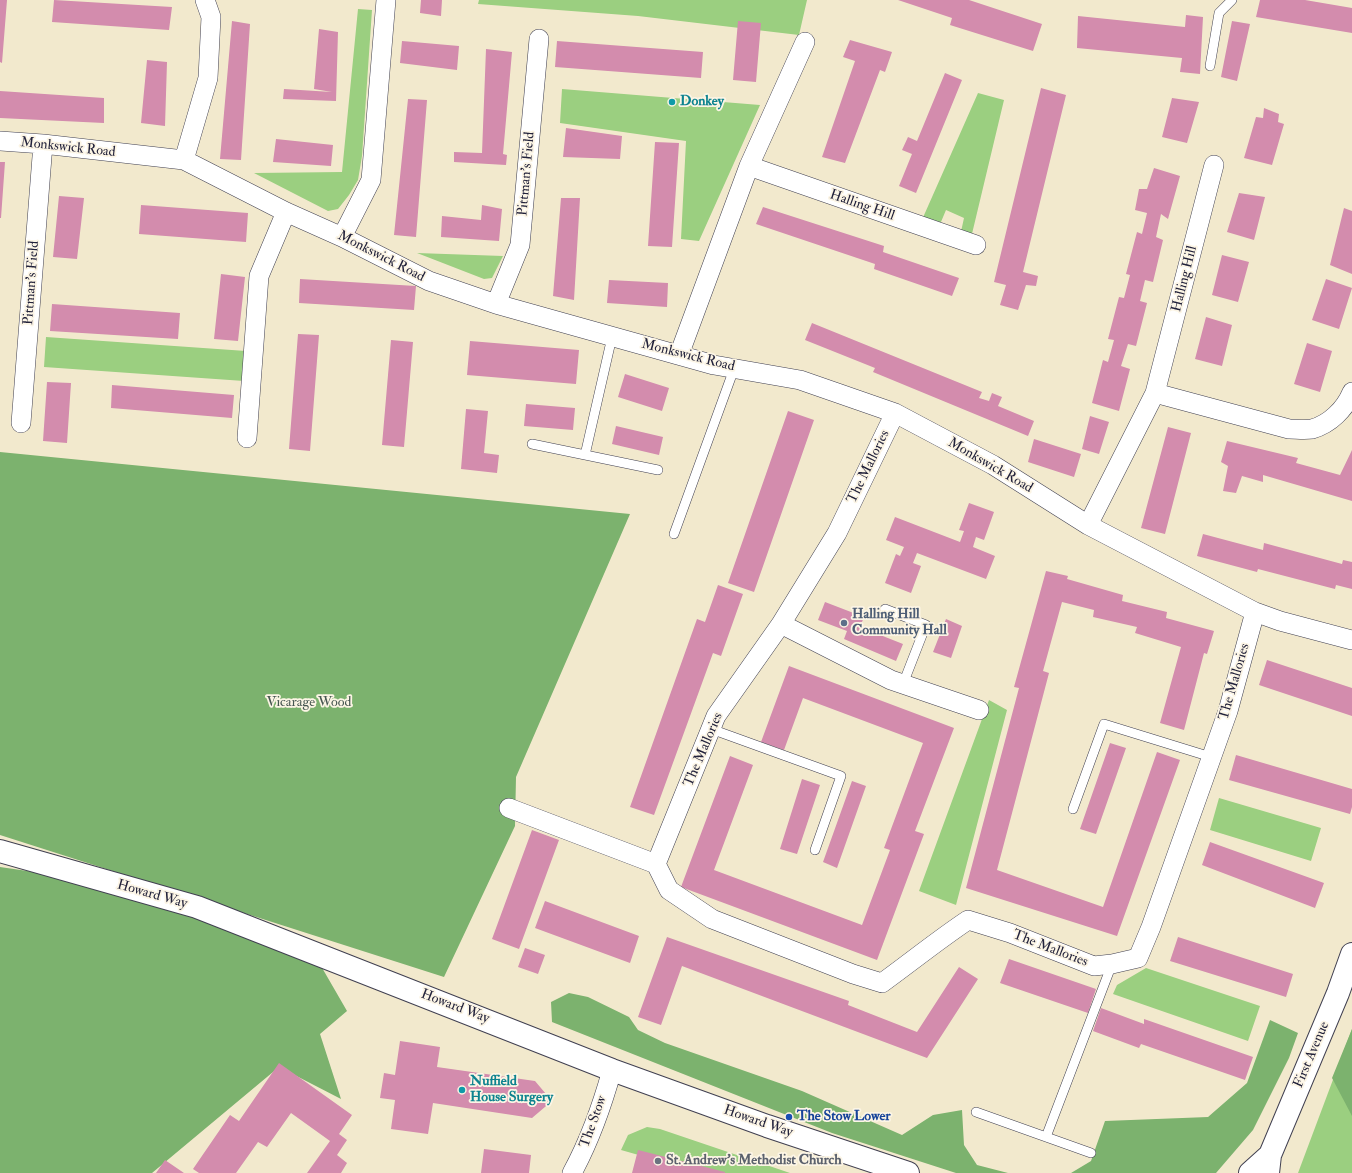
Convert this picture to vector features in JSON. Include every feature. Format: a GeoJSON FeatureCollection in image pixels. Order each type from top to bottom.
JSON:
{"type":"FeatureCollection","features":[{"type":"Feature","properties":{"kind":"street"},"geometry":{"type":"LineString","coordinates":[[184,160],[208,78],[211,17],[205,0]]}},
{"type":"Feature","properties":{"kind":"street"},"geometry":{"type":"LineString","coordinates":[[342,237],[371,180],[386,0]]}},
{"type":"Feature","properties":{"kind":"street","name":"Pittman's Field"},"geometry":{"type":"LineString","coordinates":[[496,304],[520,245],[539,39]]}},
{"type":"Feature","properties":{"kind":"street"},"geometry":{"type":"LineString","coordinates":[[679,356],[749,166],[805,42]]}},
{"type":"Feature","properties":{"kind":"street","name":"Monkswick Road"},"geometry":{"type":"LineString","coordinates":[[0,141],[43,144],[184,160],[286,212],[342,237],[426,280],[496,304],[679,356],[800,380],[895,414],[993,465],[1088,525],[1255,612],[1280,622],[1352,640]]}},
{"type":"Feature","properties":{"kind":"street","name":"Pittman's Field"},"geometry":{"type":"LineString","coordinates":[[21,423],[43,144]]}},
{"type":"Feature","properties":{"kind":"street","name":"Halling Hill"},"geometry":{"type":"LineString","coordinates":[[1088,525],[1155,393],[1214,165]]}},
{"type":"Feature","properties":{"kind":"street","name":"Halling Hill"},"geometry":{"type":"LineString","coordinates":[[749,166],[976,245]]}},
{"type":"Feature","properties":{"kind":"street"},"geometry":{"type":"LineString","coordinates":[[248,438],[259,276],[286,212]]}},
{"type":"Feature","properties":{"kind":"street"},"geometry":{"type":"LineString","coordinates":[[1155,393],[1289,429],[1311,429],[1333,418],[1347,404],[1352,392]]}},
{"type":"Feature","properties":{"kind":"street","name":"The Mallories"},"geometry":{"type":"LineString","coordinates":[[895,414],[837,533],[781,624],[716,716],[656,864],[669,890],[712,919],[859,976],[882,983],[939,939],[968,920],[1010,932],[1094,966],[1112,964],[1138,958],[1151,927],[1228,710],[1255,612]]}},
{"type":"Feature","properties":{"kind":"street"},"geometry":{"type":"LineString","coordinates":[[781,624],[891,680],[979,710]]}},
{"type":"Feature","properties":{"kind":"street"},"geometry":{"type":"LineString","coordinates":[[509,808],[656,864]]}},
{"type":"Feature","properties":{"kind":"street","name":"Howard Way"},"geometry":{"type":"LineString","coordinates":[[0,851],[197,908],[612,1070],[767,1126],[908,1173]]}},
{"type":"Feature","properties":{"kind":"street","name":"First Avenue"},"geometry":{"type":"LineString","coordinates":[[1250,1173],[1269,1164],[1338,993],[1352,954]]}},
{"type":"Feature","properties":{"kind":"street","name":"The Stow"},"geometry":{"type":"LineString","coordinates":[[572,1173],[584,1151],[597,1118],[612,1070]]}},
{"type":"Feature","properties":{"kind":"lane"},"geometry":{"type":"LineString","coordinates":[[1210,66],[1219,12],[1232,0]]}},
{"type":"Feature","properties":{"kind":"lane"},"geometry":{"type":"LineString","coordinates":[[585,455],[612,337]]}},
{"type":"Feature","properties":{"kind":"lane"},"geometry":{"type":"LineString","coordinates":[[674,534],[734,368]]}},
{"type":"Feature","properties":{"kind":"lane"},"geometry":{"type":"LineString","coordinates":[[532,444],[658,470]]}},
{"type":"Feature","properties":{"kind":"lane"},"geometry":{"type":"LineString","coordinates":[[885,610],[926,626],[903,684]]}},
{"type":"Feature","properties":{"kind":"lane"},"geometry":{"type":"LineString","coordinates":[[1073,809],[1104,724],[1211,757]]}},
{"type":"Feature","properties":{"kind":"lane"},"geometry":{"type":"LineString","coordinates":[[711,729],[841,776],[816,850]]}},
{"type":"Feature","properties":{"kind":"lane"},"geometry":{"type":"LineString","coordinates":[[1046,1137],[1112,964]]}},
{"type":"Feature","properties":{"kind":"lane"},"geometry":{"type":"LineString","coordinates":[[976,1112],[1091,1153]]}},
{"type":"Feature","properties":{"kind":"green space"},"geometry":{"type":"Polygon","coordinates":[[[479,0],[807,0],[799,35],[638,16],[478,4],[479,0]]]}},
{"type":"Feature","properties":{"kind":"green space"},"geometry":{"type":"Polygon","coordinates":[[[358,9],[372,10],[362,156],[358,180],[349,195],[338,209],[328,211],[254,173],[342,172],[358,9]]]}},
{"type":"Feature","properties":{"kind":"green space"},"geometry":{"type":"Polygon","coordinates":[[[562,89],[760,105],[699,241],[681,239],[686,141],[560,123],[562,89]]]}},
{"type":"Feature","properties":{"kind":"green space"},"geometry":{"type":"Polygon","coordinates":[[[978,93],[1004,100],[971,238],[960,236],[964,218],[946,210],[938,229],[921,222],[978,93]]]}},
{"type":"Feature","properties":{"kind":"green space"},"geometry":{"type":"Polygon","coordinates":[[[417,253],[503,256],[492,278],[484,279],[417,253]]]}},
{"type":"Feature","properties":{"kind":"green space"},"geometry":{"type":"Polygon","coordinates":[[[46,337],[246,351],[244,381],[44,367],[46,337]]]}},
{"type":"Feature","properties":{"kind":"green space","name":"Vicarage Wood"},"geometry":{"type":"Polygon","coordinates":[[[0,452],[630,514],[516,777],[515,826],[444,977],[0,835],[0,452]]]}},
{"type":"Feature","properties":{"kind":"green space"},"geometry":{"type":"Polygon","coordinates":[[[989,700],[1007,710],[956,905],[919,891],[989,700]]]}},
{"type":"Feature","properties":{"kind":"green space"},"geometry":{"type":"Polygon","coordinates":[[[1219,798],[1321,828],[1311,861],[1210,830],[1219,798]]]}},
{"type":"Feature","properties":{"kind":"green space"},"geometry":{"type":"Polygon","coordinates":[[[0,867],[48,874],[209,921],[321,966],[347,1011],[320,1034],[341,1099],[279,1067],[152,1173],[0,1173],[0,867]]]}},
{"type":"Feature","properties":{"kind":"green space"},"geometry":{"type":"Polygon","coordinates":[[[1146,968],[1260,1006],[1248,1041],[1113,994],[1117,985],[1146,968]]]}},
{"type":"Feature","properties":{"kind":"green space"},"geometry":{"type":"Polygon","coordinates":[[[569,993],[588,997],[629,1017],[638,1030],[665,1043],[802,1091],[902,1135],[933,1115],[962,1110],[964,1145],[977,1165],[1008,1173],[956,1173],[832,1133],[552,1022],[551,1002],[569,993]]]}},
{"type":"Feature","properties":{"kind":"green space"},"geometry":{"type":"Polygon","coordinates":[[[1270,1020],[1298,1033],[1289,1058],[1253,1130],[1216,1173],[1071,1173],[1091,1161],[1105,1121],[1208,1117],[1247,1083],[1270,1020]]]}},
{"type":"Feature","properties":{"kind":"green space"},"geometry":{"type":"Polygon","coordinates":[[[1352,1029],[1352,1173],[1298,1173],[1352,1029]]]}},
{"type":"Feature","properties":{"kind":"green space"},"geometry":{"type":"Polygon","coordinates":[[[1352,1029],[1352,1116],[1332,1078],[1352,1029]]]}},
{"type":"Feature","properties":{"kind":"green space"},"geometry":{"type":"Polygon","coordinates":[[[647,1127],[660,1129],[790,1173],[702,1173],[621,1150],[628,1135],[647,1127]]]}},
{"type":"Feature","properties":{"kind":"building"},"geometry":{"type":"Polygon","coordinates":[[[0,0],[7,0],[2,63],[0,62],[0,0]]]}},
{"type":"Feature","properties":{"kind":"building"},"geometry":{"type":"Polygon","coordinates":[[[54,0],[172,7],[169,30],[52,22],[54,0]]]}},
{"type":"Feature","properties":{"kind":"building"},"geometry":{"type":"Polygon","coordinates":[[[421,0],[442,0],[441,16],[420,13],[421,0]]]}},
{"type":"Feature","properties":{"kind":"building"},"geometry":{"type":"Polygon","coordinates":[[[898,0],[969,0],[1042,24],[1033,51],[950,25],[952,18],[898,0]]]}},
{"type":"Feature","properties":{"kind":"building"},"geometry":{"type":"Polygon","coordinates":[[[1260,0],[1305,0],[1352,8],[1352,33],[1256,17],[1260,0]]]}},
{"type":"Feature","properties":{"kind":"building"},"geometry":{"type":"Polygon","coordinates":[[[1186,15],[1203,17],[1200,74],[1180,72],[1182,58],[1077,48],[1078,16],[1185,27],[1186,15]]]}},
{"type":"Feature","properties":{"kind":"building"},"geometry":{"type":"Polygon","coordinates":[[[232,21],[250,24],[241,160],[220,159],[232,21]]]}},
{"type":"Feature","properties":{"kind":"building"},"geometry":{"type":"Polygon","coordinates":[[[738,21],[761,23],[756,82],[733,80],[738,21]]]}},
{"type":"Feature","properties":{"kind":"building"},"geometry":{"type":"Polygon","coordinates":[[[1232,21],[1250,24],[1237,81],[1221,77],[1232,21]]]}},
{"type":"Feature","properties":{"kind":"building"},"geometry":{"type":"Polygon","coordinates":[[[319,29],[338,32],[336,101],[283,99],[284,89],[332,92],[314,89],[319,29]]]}},
{"type":"Feature","properties":{"kind":"building"},"geometry":{"type":"Polygon","coordinates":[[[850,40],[892,52],[885,72],[880,70],[845,163],[822,157],[855,61],[843,57],[850,40]]]}},
{"type":"Feature","properties":{"kind":"building"},"geometry":{"type":"Polygon","coordinates":[[[402,41],[459,46],[457,70],[400,63],[402,41]]]}},
{"type":"Feature","properties":{"kind":"building"},"geometry":{"type":"Polygon","coordinates":[[[557,41],[703,52],[701,78],[555,67],[557,41]]]}},
{"type":"Feature","properties":{"kind":"building"},"geometry":{"type":"Polygon","coordinates":[[[486,49],[512,52],[503,154],[507,155],[506,165],[454,162],[454,152],[482,153],[486,49]]]}},
{"type":"Feature","properties":{"kind":"building"},"geometry":{"type":"Polygon","coordinates":[[[147,60],[167,62],[165,126],[141,123],[147,60]]]}},
{"type":"Feature","properties":{"kind":"building"},"geometry":{"type":"Polygon","coordinates":[[[945,73],[962,80],[916,193],[899,186],[912,154],[902,150],[908,137],[917,141],[945,73]]]}},
{"type":"Feature","properties":{"kind":"building"},"geometry":{"type":"Polygon","coordinates":[[[1041,88],[1066,95],[1023,272],[1038,276],[1036,286],[1026,285],[1018,310],[1000,305],[1006,285],[994,282],[1041,88]]]}},
{"type":"Feature","properties":{"kind":"building"},"geometry":{"type":"Polygon","coordinates":[[[0,91],[104,98],[104,123],[0,118],[0,91]]]}},
{"type":"Feature","properties":{"kind":"building"},"geometry":{"type":"Polygon","coordinates":[[[1172,98],[1199,102],[1187,143],[1162,137],[1172,98]]]}},
{"type":"Feature","properties":{"kind":"building"},"geometry":{"type":"Polygon","coordinates":[[[408,99],[427,100],[416,237],[394,235],[408,99]]]}},
{"type":"Feature","properties":{"kind":"building"},"geometry":{"type":"Polygon","coordinates":[[[1264,108],[1279,114],[1278,122],[1284,124],[1272,165],[1244,158],[1256,117],[1263,118],[1264,108]]]}},
{"type":"Feature","properties":{"kind":"building"},"geometry":{"type":"Polygon","coordinates":[[[566,128],[622,136],[620,159],[563,157],[566,128]]]}},
{"type":"Feature","properties":{"kind":"building"},"geometry":{"type":"Polygon","coordinates":[[[276,139],[333,145],[331,166],[273,162],[276,139]]]}},
{"type":"Feature","properties":{"kind":"building"},"geometry":{"type":"Polygon","coordinates":[[[655,142],[679,143],[672,247],[648,246],[655,142]]]}},
{"type":"Feature","properties":{"kind":"building"},"geometry":{"type":"Polygon","coordinates":[[[0,162],[5,162],[1,218],[0,218],[0,162]]]}},
{"type":"Feature","properties":{"kind":"building"},"geometry":{"type":"Polygon","coordinates":[[[1154,168],[1180,176],[1168,219],[1161,214],[1156,237],[1163,240],[1153,282],[1145,280],[1140,301],[1147,303],[1136,346],[1128,344],[1121,366],[1130,369],[1119,411],[1092,403],[1103,360],[1108,362],[1114,340],[1108,339],[1119,297],[1124,298],[1130,275],[1126,274],[1137,232],[1142,234],[1147,213],[1135,210],[1139,189],[1147,189],[1154,168]]]}},
{"type":"Feature","properties":{"kind":"building"},"geometry":{"type":"Polygon","coordinates":[[[1239,193],[1265,197],[1254,240],[1227,232],[1239,193]]]}},
{"type":"Feature","properties":{"kind":"building"},"geometry":{"type":"Polygon","coordinates":[[[59,196],[84,198],[77,259],[53,257],[59,196]]]}},
{"type":"Feature","properties":{"kind":"building"},"geometry":{"type":"Polygon","coordinates":[[[561,198],[580,198],[574,300],[553,296],[561,198]]]}},
{"type":"Feature","properties":{"kind":"building"},"geometry":{"type":"Polygon","coordinates":[[[141,205],[248,213],[246,242],[139,234],[141,205]]]}},
{"type":"Feature","properties":{"kind":"building"},"geometry":{"type":"Polygon","coordinates":[[[482,205],[502,209],[499,241],[441,237],[442,216],[481,220],[482,205]]]}},
{"type":"Feature","properties":{"kind":"building"},"geometry":{"type":"Polygon","coordinates":[[[763,207],[884,246],[883,252],[959,278],[952,296],[874,269],[875,264],[756,224],[763,207]]]}},
{"type":"Feature","properties":{"kind":"building"},"geometry":{"type":"Polygon","coordinates":[[[1344,208],[1352,211],[1352,274],[1330,265],[1344,208]]]}},
{"type":"Feature","properties":{"kind":"building"},"geometry":{"type":"Polygon","coordinates":[[[1222,255],[1249,262],[1238,302],[1212,295],[1222,255]]]}},
{"type":"Feature","properties":{"kind":"building"},"geometry":{"type":"Polygon","coordinates":[[[221,274],[245,277],[238,341],[214,339],[221,274]]]}},
{"type":"Feature","properties":{"kind":"building"},"geometry":{"type":"Polygon","coordinates":[[[300,279],[416,286],[414,310],[299,303],[300,279]]]}},
{"type":"Feature","properties":{"kind":"building"},"geometry":{"type":"Polygon","coordinates":[[[1326,279],[1352,288],[1339,329],[1312,320],[1326,279]]]}},
{"type":"Feature","properties":{"kind":"building"},"geometry":{"type":"Polygon","coordinates":[[[609,280],[668,283],[667,307],[607,303],[609,280]]]}},
{"type":"Feature","properties":{"kind":"building"},"geometry":{"type":"Polygon","coordinates":[[[52,304],[180,313],[178,339],[50,331],[52,304]]]}},
{"type":"Feature","properties":{"kind":"building"},"geometry":{"type":"Polygon","coordinates":[[[1206,317],[1232,325],[1222,366],[1195,359],[1206,317]]]}},
{"type":"Feature","properties":{"kind":"building"},"geometry":{"type":"Polygon","coordinates":[[[812,323],[982,392],[979,398],[989,401],[992,393],[1002,397],[998,406],[1034,421],[1028,436],[873,372],[875,368],[805,340],[812,323]]]}},
{"type":"Feature","properties":{"kind":"building"},"geometry":{"type":"Polygon","coordinates":[[[298,334],[319,335],[310,451],[289,449],[298,334]]]}},
{"type":"Feature","properties":{"kind":"building"},"geometry":{"type":"Polygon","coordinates":[[[391,340],[413,342],[404,447],[382,445],[391,340]]]}},
{"type":"Feature","properties":{"kind":"building"},"geometry":{"type":"Polygon","coordinates":[[[470,341],[579,350],[576,384],[467,375],[470,341]]]}},
{"type":"Feature","properties":{"kind":"building"},"geometry":{"type":"Polygon","coordinates":[[[1307,343],[1332,351],[1320,392],[1294,384],[1307,343]]]}},
{"type":"Feature","properties":{"kind":"building"},"geometry":{"type":"Polygon","coordinates":[[[625,374],[669,388],[662,411],[618,397],[625,374]]]}},
{"type":"Feature","properties":{"kind":"building"},"geometry":{"type":"Polygon","coordinates":[[[47,382],[71,383],[67,443],[43,441],[47,382]]]}},
{"type":"Feature","properties":{"kind":"building"},"geometry":{"type":"Polygon","coordinates":[[[112,385],[234,395],[232,418],[111,408],[112,385]]]}},
{"type":"Feature","properties":{"kind":"building"},"geometry":{"type":"Polygon","coordinates":[[[526,404],[575,408],[573,430],[524,426],[526,404]]]}},
{"type":"Feature","properties":{"kind":"building"},"geometry":{"type":"Polygon","coordinates":[[[466,409],[488,411],[484,453],[499,455],[497,473],[461,469],[466,409]]]}},
{"type":"Feature","properties":{"kind":"building"},"geometry":{"type":"Polygon","coordinates":[[[788,411],[814,420],[754,592],[728,583],[788,411]]]}},
{"type":"Feature","properties":{"kind":"building"},"geometry":{"type":"Polygon","coordinates":[[[1090,416],[1109,422],[1099,454],[1082,449],[1090,416]]]}},
{"type":"Feature","properties":{"kind":"building"},"geometry":{"type":"Polygon","coordinates":[[[616,426],[663,437],[659,455],[612,444],[616,426]]]}},
{"type":"Feature","properties":{"kind":"building"},"geometry":{"type":"Polygon","coordinates":[[[1168,427],[1191,433],[1165,534],[1141,528],[1168,427]]]}},
{"type":"Feature","properties":{"kind":"building"},"geometry":{"type":"Polygon","coordinates":[[[1034,439],[1081,454],[1074,477],[1028,462],[1034,439]]]}},
{"type":"Feature","properties":{"kind":"building"},"geometry":{"type":"Polygon","coordinates":[[[1227,441],[1298,458],[1296,463],[1340,475],[1352,450],[1352,501],[1263,475],[1263,482],[1242,476],[1236,493],[1223,491],[1228,466],[1221,462],[1227,441]]]}},
{"type":"Feature","properties":{"kind":"building"},"geometry":{"type":"Polygon","coordinates":[[[969,503],[994,512],[984,540],[976,537],[973,547],[995,556],[986,579],[917,553],[913,563],[921,566],[911,593],[885,583],[896,554],[900,556],[904,547],[886,540],[895,517],[960,542],[964,531],[959,530],[969,503]]]}},
{"type":"Feature","properties":{"kind":"building"},"geometry":{"type":"Polygon","coordinates":[[[1203,534],[1263,550],[1264,543],[1342,564],[1343,560],[1352,562],[1352,589],[1336,585],[1335,589],[1258,569],[1257,572],[1197,556],[1203,534]]]}},
{"type":"Feature","properties":{"kind":"building"},"geometry":{"type":"Polygon","coordinates":[[[1046,571],[1068,576],[1067,579],[1123,595],[1122,601],[1167,612],[1166,618],[1214,631],[1207,654],[1204,653],[1184,730],[1160,723],[1181,647],[1135,633],[1137,627],[1093,617],[1094,610],[1062,602],[1043,671],[1049,673],[997,870],[1103,907],[1157,752],[1180,760],[1117,936],[966,888],[1019,688],[1014,687],[1046,571]]]}},
{"type":"Feature","properties":{"kind":"building"},"geometry":{"type":"Polygon","coordinates":[[[718,585],[743,594],[721,656],[713,653],[654,815],[630,807],[697,619],[705,622],[718,585]]]}},
{"type":"Feature","properties":{"kind":"building"},"geometry":{"type":"Polygon","coordinates":[[[825,602],[864,617],[860,627],[903,644],[896,661],[844,639],[847,631],[818,620],[825,602]]]}},
{"type":"Feature","properties":{"kind":"building"},"geometry":{"type":"Polygon","coordinates":[[[946,619],[962,626],[951,658],[933,652],[946,619]]]}},
{"type":"Feature","properties":{"kind":"building"},"geometry":{"type":"Polygon","coordinates":[[[1267,660],[1352,688],[1352,716],[1259,685],[1267,660]]]}},
{"type":"Feature","properties":{"kind":"building"},"geometry":{"type":"Polygon","coordinates":[[[789,666],[954,728],[915,831],[924,834],[877,960],[681,887],[730,756],[753,765],[714,870],[862,925],[890,850],[884,848],[923,743],[803,698],[784,750],[761,742],[789,666]]]}},
{"type":"Feature","properties":{"kind":"building"},"geometry":{"type":"Polygon","coordinates":[[[1110,743],[1126,748],[1096,834],[1080,829],[1110,743]]]}},
{"type":"Feature","properties":{"kind":"building"},"geometry":{"type":"Polygon","coordinates":[[[1236,755],[1352,789],[1352,807],[1350,814],[1229,780],[1236,755]]]}},
{"type":"Feature","properties":{"kind":"building"},"geometry":{"type":"Polygon","coordinates":[[[802,779],[820,785],[797,854],[780,849],[802,779]]]}},
{"type":"Feature","properties":{"kind":"building"},"geometry":{"type":"Polygon","coordinates":[[[852,781],[866,786],[837,868],[823,862],[852,781]]]}},
{"type":"Feature","properties":{"kind":"building"},"geometry":{"type":"Polygon","coordinates":[[[532,830],[559,840],[519,949],[492,939],[532,830]]]}},
{"type":"Feature","properties":{"kind":"building"},"geometry":{"type":"Polygon","coordinates":[[[1210,842],[1324,883],[1315,908],[1202,865],[1210,842]]]}},
{"type":"Feature","properties":{"kind":"building"},"geometry":{"type":"Polygon","coordinates":[[[545,901],[639,936],[630,963],[535,928],[545,901]]]}},
{"type":"Feature","properties":{"kind":"building"},"geometry":{"type":"Polygon","coordinates":[[[667,937],[849,1001],[848,1005],[917,1032],[959,967],[978,979],[927,1058],[682,966],[661,1025],[638,1017],[667,937]]]}},
{"type":"Feature","properties":{"kind":"building"},"geometry":{"type":"Polygon","coordinates":[[[1178,937],[1293,974],[1286,997],[1170,961],[1178,937]]]}},
{"type":"Feature","properties":{"kind":"building"},"geometry":{"type":"Polygon","coordinates":[[[525,948],[545,955],[538,974],[518,967],[525,948]]]}},
{"type":"Feature","properties":{"kind":"building"},"geometry":{"type":"Polygon","coordinates":[[[1009,959],[1096,989],[1088,1013],[1000,983],[1009,959]]]}},
{"type":"Feature","properties":{"kind":"building"},"geometry":{"type":"Polygon","coordinates":[[[1101,1008],[1144,1024],[1144,1019],[1253,1057],[1245,1080],[1141,1044],[1139,1048],[1093,1031],[1101,1008]]]}},
{"type":"Feature","properties":{"kind":"building","name":"Nuffield House Surgery"},"geometry":{"type":"Polygon","coordinates":[[[400,1041],[440,1047],[437,1067],[535,1081],[552,1101],[532,1118],[433,1103],[428,1134],[391,1129],[395,1100],[380,1098],[384,1073],[395,1075],[400,1041]]]}},
{"type":"Feature","properties":{"kind":"building"},"geometry":{"type":"Polygon","coordinates":[[[279,1063],[352,1115],[339,1134],[347,1140],[337,1155],[347,1163],[341,1173],[307,1173],[330,1141],[291,1113],[267,1147],[258,1142],[236,1173],[199,1173],[193,1169],[230,1115],[239,1121],[279,1063]]]}},
{"type":"Feature","properties":{"kind":"building"},"geometry":{"type":"Polygon","coordinates":[[[484,1149],[531,1155],[529,1173],[481,1173],[484,1149]]]}},
{"type":"Feature","properties":{"kind":"building","name":"St. Andrew's Methodist Church"},"geometry":{"type":"Polygon","coordinates":[[[638,1150],[725,1172],[725,1173],[632,1173],[638,1150]]]}},
{"type":"Feature","properties":{"kind":"building"},"geometry":{"type":"Polygon","coordinates":[[[165,1160],[184,1173],[156,1173],[165,1160]]]}},
{"type":"Feature","properties":{"kind":"place","name":"Donkey"},"geometry":{"type":"Point","coordinates":[672,102]}},
{"type":"Feature","properties":{"kind":"place","name":"Halling Hill Community Hall"},"geometry":{"type":"Point","coordinates":[844,623]}},
{"type":"Feature","properties":{"kind":"place","name":"Nuffield House Surgery"},"geometry":{"type":"Point","coordinates":[462,1090]}},
{"type":"Feature","properties":{"kind":"place","name":"The Stow Lower"},"geometry":{"type":"Point","coordinates":[789,1117]}},
{"type":"Feature","properties":{"kind":"place","name":"St. Andrew's Methodist Church"},"geometry":{"type":"Point","coordinates":[658,1161]}}]}
